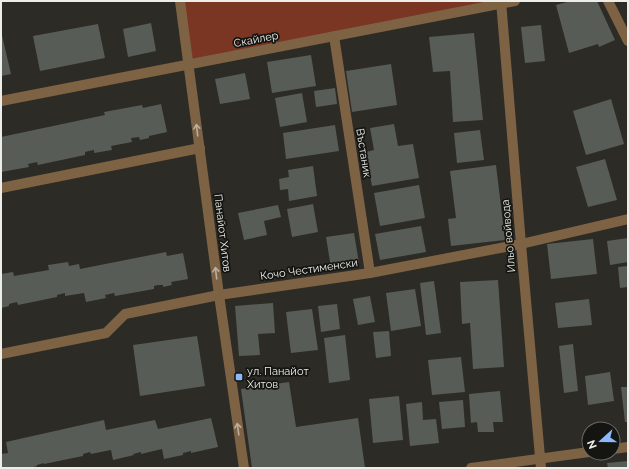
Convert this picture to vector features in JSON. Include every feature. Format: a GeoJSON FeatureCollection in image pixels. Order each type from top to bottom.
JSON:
{"type":"FeatureCollection","features":[{"type":"Feature","properties":{"kind":"street","name":"Панайот Хитов"},"geometry":{"type":"LineString","coordinates":[[180,1],[219,295],[244,468]]}},
{"type":"Feature","properties":{"kind":"street","name":"Скайлер"},"geometry":{"type":"LineString","coordinates":[[1,101],[501,2],[515,1]]}},
{"type":"Feature","properties":{"kind":"street"},"geometry":{"type":"LineString","coordinates":[[608,1],[628,41]]}},
{"type":"Feature","properties":{"kind":"street","name":"Ильо войвода"},"geometry":{"type":"LineString","coordinates":[[501,2],[540,463]]}},
{"type":"Feature","properties":{"kind":"street","name":"Въстаник"},"geometry":{"type":"LineString","coordinates":[[334,36],[370,273]]}},
{"type":"Feature","properties":{"kind":"street"},"geometry":{"type":"LineString","coordinates":[[1,188],[200,148]]}},
{"type":"Feature","properties":{"kind":"street","name":"Кочо Честименски"},"geometry":{"type":"LineString","coordinates":[[1,354],[106,333],[125,314],[219,295],[370,273],[521,244],[628,219]]}},
{"type":"Feature","properties":{"kind":"street"},"geometry":{"type":"LineString","coordinates":[[471,468],[540,463],[581,454]]}},
{"type":"Feature","properties":{"kind":"shaded area"},"geometry":{"type":"Polygon","coordinates":[[[180,1],[515,1],[189,64],[180,1]]]}},
{"type":"Feature","properties":{"kind":"building"},"geometry":{"type":"Polygon","coordinates":[[[571,1],[597,1],[615,40],[599,47],[598,44],[569,53],[556,5],[571,1]]]}},
{"type":"Feature","properties":{"kind":"building"},"geometry":{"type":"Polygon","coordinates":[[[151,23],[156,51],[128,57],[123,29],[151,23]]]}},
{"type":"Feature","properties":{"kind":"building"},"geometry":{"type":"Polygon","coordinates":[[[98,24],[105,58],[40,71],[33,36],[98,24]]]}},
{"type":"Feature","properties":{"kind":"building"},"geometry":{"type":"Polygon","coordinates":[[[541,25],[545,61],[525,63],[521,27],[541,25]]]}},
{"type":"Feature","properties":{"kind":"building"},"geometry":{"type":"Polygon","coordinates":[[[1,31],[11,74],[1,76],[1,31]]]}},
{"type":"Feature","properties":{"kind":"building"},"geometry":{"type":"Polygon","coordinates":[[[474,33],[483,120],[453,122],[450,71],[433,72],[429,37],[474,33]]]}},
{"type":"Feature","properties":{"kind":"building"},"geometry":{"type":"Polygon","coordinates":[[[311,55],[316,86],[272,93],[267,62],[311,55]]]}},
{"type":"Feature","properties":{"kind":"building"},"geometry":{"type":"Polygon","coordinates":[[[391,64],[397,105],[352,112],[346,71],[391,64]]]}},
{"type":"Feature","properties":{"kind":"building"},"geometry":{"type":"Polygon","coordinates":[[[245,73],[250,99],[220,104],[215,79],[245,73]]]}},
{"type":"Feature","properties":{"kind":"building"},"geometry":{"type":"Polygon","coordinates":[[[335,88],[337,104],[316,107],[314,91],[335,88]]]}},
{"type":"Feature","properties":{"kind":"building"},"geometry":{"type":"Polygon","coordinates":[[[302,93],[307,122],[280,127],[275,98],[302,93]]]}},
{"type":"Feature","properties":{"kind":"building"},"geometry":{"type":"Polygon","coordinates":[[[611,99],[624,144],[586,155],[573,111],[611,99]]]}},
{"type":"Feature","properties":{"kind":"building"},"geometry":{"type":"Polygon","coordinates":[[[161,104],[167,132],[149,136],[149,138],[140,140],[139,137],[131,138],[132,142],[111,146],[112,150],[94,153],[94,150],[85,152],[85,155],[38,165],[37,162],[28,164],[29,167],[1,172],[1,137],[105,115],[104,112],[142,105],[143,108],[161,104]]]}},
{"type":"Feature","properties":{"kind":"building"},"geometry":{"type":"Polygon","coordinates":[[[394,124],[398,146],[413,144],[419,178],[372,186],[366,152],[374,150],[370,128],[394,124]]]}},
{"type":"Feature","properties":{"kind":"building"},"geometry":{"type":"Polygon","coordinates":[[[335,125],[339,151],[286,159],[283,133],[335,125]]]}},
{"type":"Feature","properties":{"kind":"building"},"geometry":{"type":"Polygon","coordinates":[[[480,130],[484,160],[457,163],[454,133],[480,130]]]}},
{"type":"Feature","properties":{"kind":"building"},"geometry":{"type":"Polygon","coordinates":[[[605,159],[617,200],[588,207],[576,167],[605,159]]]}},
{"type":"Feature","properties":{"kind":"building"},"geometry":{"type":"Polygon","coordinates":[[[496,165],[505,240],[451,246],[448,219],[456,218],[450,171],[496,165]]]}},
{"type":"Feature","properties":{"kind":"building"},"geometry":{"type":"Polygon","coordinates":[[[313,166],[317,196],[289,201],[288,189],[280,190],[279,179],[289,177],[288,170],[313,166]]]}},
{"type":"Feature","properties":{"kind":"building"},"geometry":{"type":"Polygon","coordinates":[[[419,185],[425,218],[380,226],[374,193],[419,185]]]}},
{"type":"Feature","properties":{"kind":"building"},"geometry":{"type":"Polygon","coordinates":[[[313,204],[318,232],[292,237],[287,209],[313,204]]]}},
{"type":"Feature","properties":{"kind":"building"},"geometry":{"type":"Polygon","coordinates":[[[278,205],[281,217],[264,221],[267,235],[244,240],[238,213],[278,205]]]}},
{"type":"Feature","properties":{"kind":"building"},"geometry":{"type":"Polygon","coordinates":[[[421,226],[426,252],[380,260],[375,234],[421,226]]]}},
{"type":"Feature","properties":{"kind":"building"},"geometry":{"type":"Polygon","coordinates":[[[354,233],[359,263],[331,268],[326,237],[354,233]]]}},
{"type":"Feature","properties":{"kind":"building"},"geometry":{"type":"Polygon","coordinates":[[[628,238],[628,262],[610,265],[607,241],[628,238]]]}},
{"type":"Feature","properties":{"kind":"building"},"geometry":{"type":"Polygon","coordinates":[[[593,239],[597,274],[551,279],[547,244],[593,239]]]}},
{"type":"Feature","properties":{"kind":"building"},"geometry":{"type":"Polygon","coordinates":[[[166,252],[167,256],[183,253],[188,279],[171,282],[172,285],[163,287],[163,285],[154,286],[154,289],[115,296],[114,293],[105,295],[106,298],[86,302],[84,293],[65,296],[65,293],[57,295],[57,297],[18,305],[17,302],[1,308],[1,274],[13,272],[14,276],[49,270],[48,265],[68,262],[69,266],[79,264],[80,269],[166,252]]]}},
{"type":"Feature","properties":{"kind":"building"},"geometry":{"type":"Polygon","coordinates":[[[628,266],[628,287],[620,288],[618,267],[628,266]]]}},
{"type":"Feature","properties":{"kind":"building"},"geometry":{"type":"Polygon","coordinates":[[[498,280],[504,367],[473,369],[470,323],[462,324],[460,282],[498,280]]]}},
{"type":"Feature","properties":{"kind":"building"},"geometry":{"type":"Polygon","coordinates":[[[434,281],[441,333],[426,335],[420,283],[434,281]]]}},
{"type":"Feature","properties":{"kind":"building"},"geometry":{"type":"Polygon","coordinates":[[[415,289],[421,326],[391,331],[386,293],[415,289]]]}},
{"type":"Feature","properties":{"kind":"building"},"geometry":{"type":"Polygon","coordinates":[[[370,296],[375,322],[358,325],[353,299],[370,296]]]}},
{"type":"Feature","properties":{"kind":"building"},"geometry":{"type":"Polygon","coordinates":[[[589,299],[592,325],[558,328],[555,303],[589,299]]]}},
{"type":"Feature","properties":{"kind":"building"},"geometry":{"type":"Polygon","coordinates":[[[273,303],[275,333],[258,334],[260,355],[239,356],[235,306],[273,303]]]}},
{"type":"Feature","properties":{"kind":"building"},"geometry":{"type":"Polygon","coordinates":[[[337,304],[340,329],[321,332],[318,306],[337,304]]]}},
{"type":"Feature","properties":{"kind":"building"},"geometry":{"type":"Polygon","coordinates":[[[312,309],[318,350],[291,353],[286,312],[312,309]]]}},
{"type":"Feature","properties":{"kind":"building"},"geometry":{"type":"Polygon","coordinates":[[[389,331],[391,356],[376,358],[373,332],[389,331]]]}},
{"type":"Feature","properties":{"kind":"building"},"geometry":{"type":"Polygon","coordinates":[[[345,335],[350,380],[329,383],[324,338],[345,335]]]}},
{"type":"Feature","properties":{"kind":"building"},"geometry":{"type":"Polygon","coordinates":[[[197,336],[205,386],[140,396],[133,345],[197,336]]]}},
{"type":"Feature","properties":{"kind":"building"},"geometry":{"type":"Polygon","coordinates":[[[573,344],[578,391],[564,393],[559,346],[573,344]]]}},
{"type":"Feature","properties":{"kind":"building"},"geometry":{"type":"Polygon","coordinates":[[[461,357],[465,392],[432,395],[428,360],[461,357]]]}},
{"type":"Feature","properties":{"kind":"building"},"geometry":{"type":"Polygon","coordinates":[[[610,372],[614,401],[588,405],[585,376],[610,372]]]}},
{"type":"Feature","properties":{"kind":"building"},"geometry":{"type":"Polygon","coordinates":[[[289,382],[296,427],[358,418],[365,468],[252,468],[241,389],[289,382]]]}},
{"type":"Feature","properties":{"kind":"building"},"geometry":{"type":"Polygon","coordinates":[[[621,387],[628,387],[628,422],[625,422],[621,387]]]}},
{"type":"Feature","properties":{"kind":"building"},"geometry":{"type":"Polygon","coordinates":[[[500,391],[503,422],[493,422],[494,432],[478,432],[477,422],[471,423],[469,394],[500,391]]]}},
{"type":"Feature","properties":{"kind":"building"},"geometry":{"type":"Polygon","coordinates":[[[399,396],[403,440],[373,443],[369,399],[399,396]]]}},
{"type":"Feature","properties":{"kind":"building"},"geometry":{"type":"Polygon","coordinates":[[[463,400],[465,427],[442,429],[439,402],[463,400]]]}},
{"type":"Feature","properties":{"kind":"building"},"geometry":{"type":"Polygon","coordinates":[[[422,402],[423,420],[436,419],[439,443],[410,446],[406,404],[422,402]]]}},
{"type":"Feature","properties":{"kind":"building"},"geometry":{"type":"Polygon","coordinates":[[[211,418],[218,447],[191,453],[191,451],[183,453],[183,455],[164,459],[162,449],[141,454],[141,452],[113,460],[111,450],[91,454],[90,452],[83,454],[83,456],[44,463],[30,468],[1,468],[1,454],[8,453],[6,442],[104,420],[106,430],[155,420],[158,429],[211,418]]]}},
{"type":"Feature","properties":{"kind":"building"},"geometry":{"type":"Polygon","coordinates":[[[628,461],[628,468],[608,468],[607,463],[628,461]]]}},
{"type":"Feature","properties":{"kind":"place","name":"ул. Панайот Хитов"},"geometry":{"type":"Point","coordinates":[239,377]}}]}
